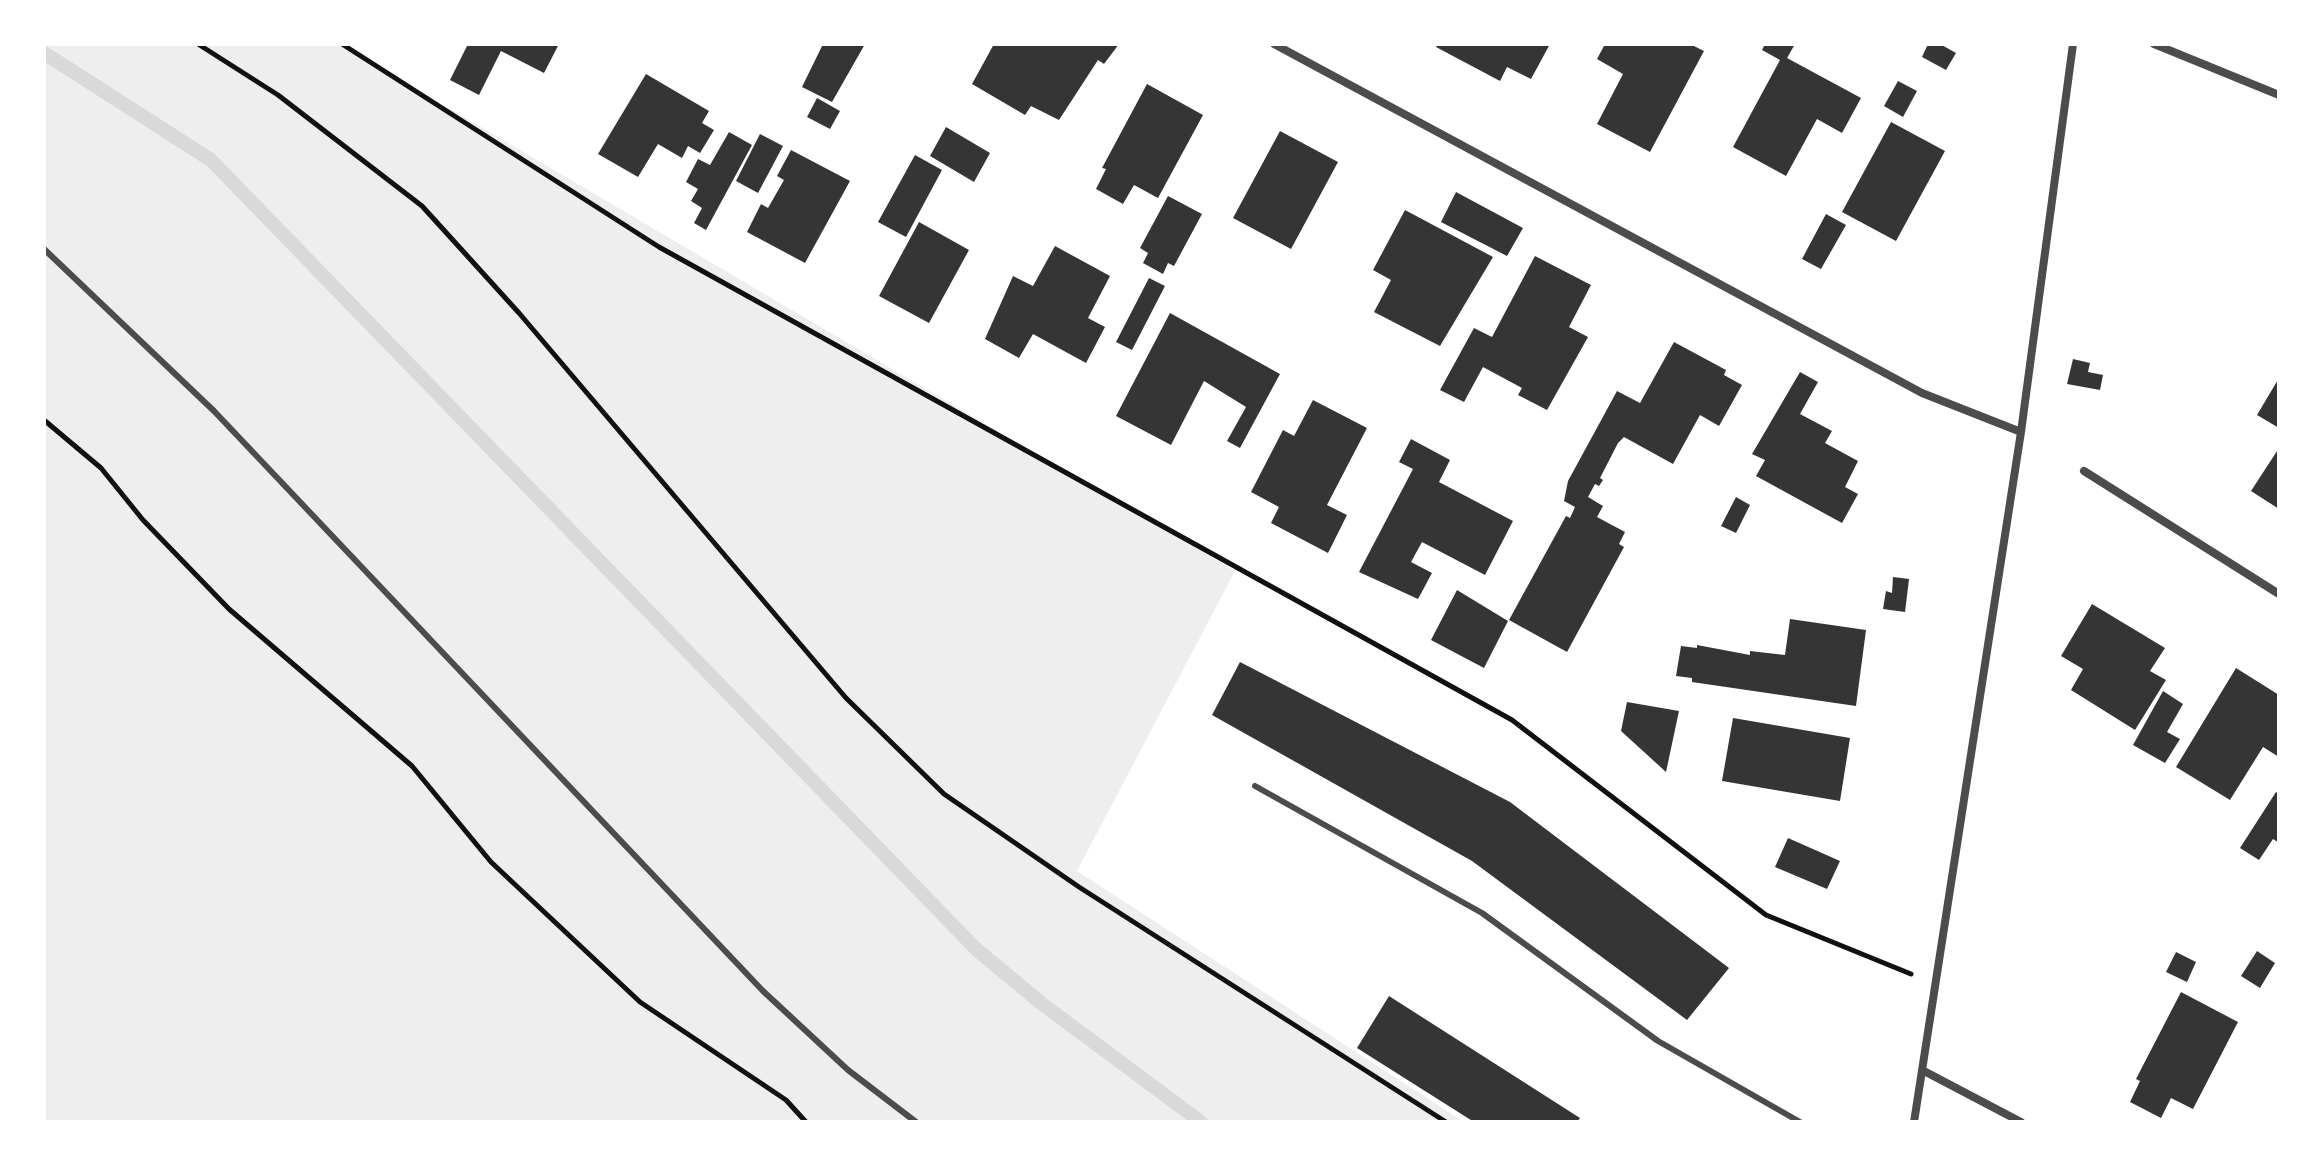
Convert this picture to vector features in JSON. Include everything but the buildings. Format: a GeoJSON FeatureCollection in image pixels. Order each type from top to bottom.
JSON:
{"type":"FeatureCollection","features":[{"type":"Feature","properties":{"kind":"street"},"geometry":{"type":"LineString","coordinates":[[1274,44],[1922,393],[2021,432]]}},
{"type":"Feature","properties":{"kind":"street"},"geometry":{"type":"LineString","coordinates":[[1914,1122],[2021,432],[2073,44]]}},
{"type":"Feature","properties":{"kind":"street"},"geometry":{"type":"LineString","coordinates":[[2154,44],[2279,95]]}},
{"type":"Feature","properties":{"kind":"street"},"geometry":{"type":"LineString","coordinates":[[2084,471],[2279,594]]}},
{"type":"Feature","properties":{"kind":"street"},"geometry":{"type":"LineString","coordinates":[[1922,1070],[2021,1122]]}},
{"type":"Feature","properties":{"kind":"lane"},"geometry":{"type":"LineString","coordinates":[[44,249],[214,411],[763,991],[848,1070],[916,1122]]}},
{"type":"Feature","properties":{"kind":"lane"},"geometry":{"type":"LineString","coordinates":[[1255,786],[1482,913],[1658,1041],[1800,1122]]}},
{"type":"Feature","properties":{"kind":"path"},"geometry":{"type":"LineString","coordinates":[[198,44],[278,95],[422,206],[519,313],[846,698],[944,794],[1079,887],[1446,1122]]}},
{"type":"Feature","properties":{"kind":"path"},"geometry":{"type":"LineString","coordinates":[[342,44],[659,247],[1512,720],[1766,915],[1934,983]]}},
{"type":"Feature","properties":{"kind":"path"},"geometry":{"type":"LineString","coordinates":[[44,420],[101,468],[143,520],[229,609],[412,766],[491,862],[640,1002],[786,1100],[806,1122]]}},
{"type":"Feature","properties":{"kind":"shaded area"},"geometry":{"type":"Polygon","coordinates":[[[44,44],[340,44],[1235,571],[1077,871],[1464,1122],[44,1122],[44,44]]]}},
{"type":"Feature","properties":{"kind":"waterway"},"geometry":{"type":"LineString","coordinates":[[44,53],[211,160],[976,949],[1041,1003],[1201,1122]]}}]}
